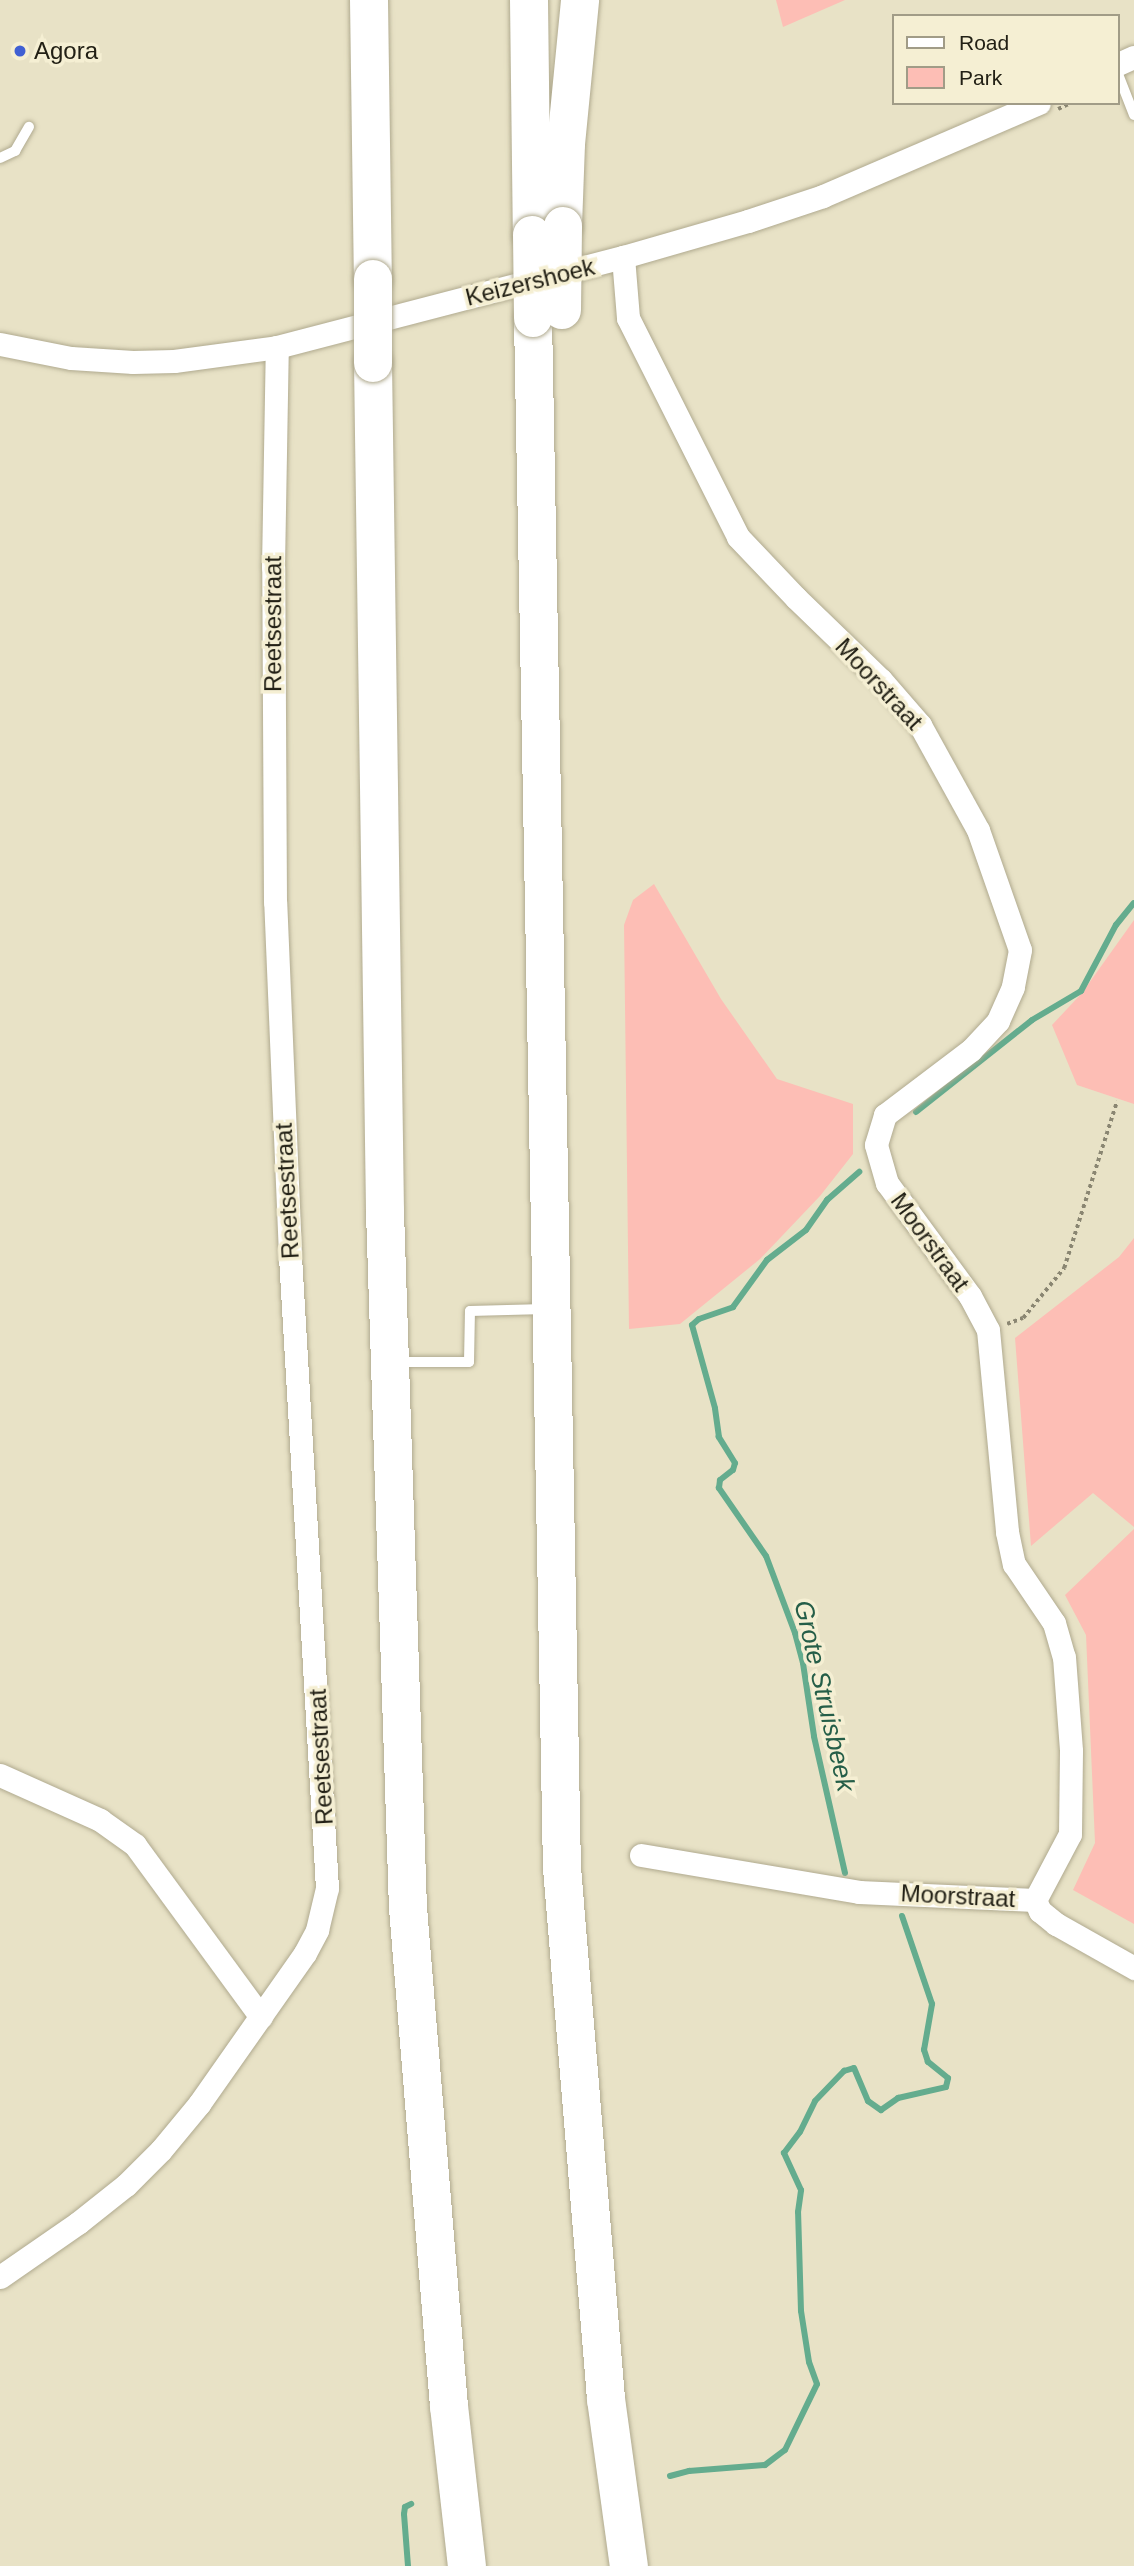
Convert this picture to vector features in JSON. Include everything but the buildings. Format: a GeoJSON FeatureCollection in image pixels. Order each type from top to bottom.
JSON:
{"type":"FeatureCollection","features":[{"type":"Feature","properties":{"kind":"highway"},"geometry":{"type":"LineString","coordinates":[[369,0],[385,1198],[408,1908],[449,2406],[467,2566]]}},
{"type":"Feature","properties":{"kind":"highway"},"geometry":{"type":"LineString","coordinates":[[530,0],[547,231],[548,314],[533,382],[562,1868],[606,2399],[629,2566]]}},
{"type":"Feature","properties":{"kind":"highway"},"geometry":{"type":"LineString","coordinates":[[547,231],[566,144],[580,0]]}},
{"type":"Feature","properties":{"kind":"street","name":"Keizershoek"},"geometry":{"type":"LineString","coordinates":[[0,344],[71,358],[133,362],[174,361],[277,347],[624,257],[823,196],[1034,105]]}},
{"type":"Feature","properties":{"kind":"street","name":"Moorstraat"},"geometry":{"type":"LineString","coordinates":[[624,257],[628,318],[738,537],[796,598],[881,680],[920,725],[978,830],[1020,950],[1013,986],[998,1021],[971,1049],[885,1115],[876,1145],[887,1183],[970,1296],[988,1330],[1007,1532],[1014,1564],[1054,1623],[1063,1657],[1071,1751],[1070,1834],[1035,1900],[859,1892],[640,1856]]}},
{"type":"Feature","properties":{"kind":"street","name":"Reetsestraat"},"geometry":{"type":"LineString","coordinates":[[0,2277],[78,2223],[126,2185],[162,2150],[199,2104],[305,1953],[317,1930],[327,1888],[290,1255],[275,902],[273,593],[277,347]]}},
{"type":"Feature","properties":{"kind":"street"},"geometry":{"type":"LineString","coordinates":[[0,1775],[100,1820],[135,1845],[261,2017]]}},
{"type":"Feature","properties":{"kind":"street"},"geometry":{"type":"LineString","coordinates":[[1035,1900],[1041,1911],[1056,1924],[1134,1968]]}},
{"type":"Feature","properties":{"kind":"lane"},"geometry":{"type":"LineString","coordinates":[[1120,79],[1134,115]]}},
{"type":"Feature","properties":{"kind":"lane"},"geometry":{"type":"LineString","coordinates":[[0,158],[15,151],[29,127]]}},
{"type":"Feature","properties":{"kind":"lane"},"geometry":{"type":"LineString","coordinates":[[390,1362],[469,1362],[470,1311],[552,1309]]}},
{"type":"Feature","properties":{"kind":"path"},"geometry":{"type":"LineString","coordinates":[[988,1330],[1023,1318],[1064,1268],[1116,1101]]}},
{"type":"Feature","properties":{"kind":"green space"},"geometry":{"type":"Polygon","coordinates":[[[776,0],[845,0],[783,27],[776,0]]]}},
{"type":"Feature","properties":{"kind":"green space"},"geometry":{"type":"Polygon","coordinates":[[[654,884],[721,999],[777,1079],[853,1104],[853,1154],[820,1196],[760,1259],[680,1324],[629,1329],[624,925],[633,900],[654,884]]]}},
{"type":"Feature","properties":{"kind":"green space"},"geometry":{"type":"Polygon","coordinates":[[[1134,920],[1134,1104],[1077,1085],[1052,1025],[1082,993],[1134,920]]]}},
{"type":"Feature","properties":{"kind":"green space"},"geometry":{"type":"Polygon","coordinates":[[[1134,1238],[1134,1527],[1093,1493],[1031,1546],[1015,1338],[1119,1257],[1134,1238]]]}},
{"type":"Feature","properties":{"kind":"green space"},"geometry":{"type":"Polygon","coordinates":[[[1134,1529],[1134,1924],[1073,1890],[1095,1843],[1086,1635],[1065,1595],[1134,1529]]]}},
{"type":"Feature","properties":{"kind":"waterway","name":"Grote Struisbeek"},"geometry":{"type":"LineString","coordinates":[[916,1112],[1032,1020],[1081,991],[1116,925],[1134,903]]}},
{"type":"Feature","properties":{"kind":"waterway","name":"Grote Struisbeek"},"geometry":{"type":"LineString","coordinates":[[845,1873],[814,1736],[803,1663],[795,1633],[766,1556],[719,1488],[720,1480],[733,1470],[735,1463],[719,1437],[715,1408],[692,1325],[699,1319],[733,1307],[767,1260],[806,1230],[827,1200],[859,1172]]}},
{"type":"Feature","properties":{"kind":"waterway","name":"Grote Struisbeek"},"geometry":{"type":"LineString","coordinates":[[670,2476],[689,2471],[765,2465],[785,2450],[817,2384],[809,2362],[801,2311],[798,2212],[801,2190],[784,2153],[800,2132],[815,2101],[844,2071],[854,2068],[868,2101],[881,2110],[898,2098],[946,2087],[948,2078],[928,2062],[924,2050],[932,2004],[902,1916]]}},
{"type":"Feature","properties":{"kind":"waterway","name":"Grote Struisbeek"},"geometry":{"type":"LineString","coordinates":[[408,2566],[404,2514],[405,2507],[411,2504]]}},
{"type":"Feature","properties":{"kind":"place","name":"Agora"},"geometry":{"type":"Point","coordinates":[20,51]}}]}
